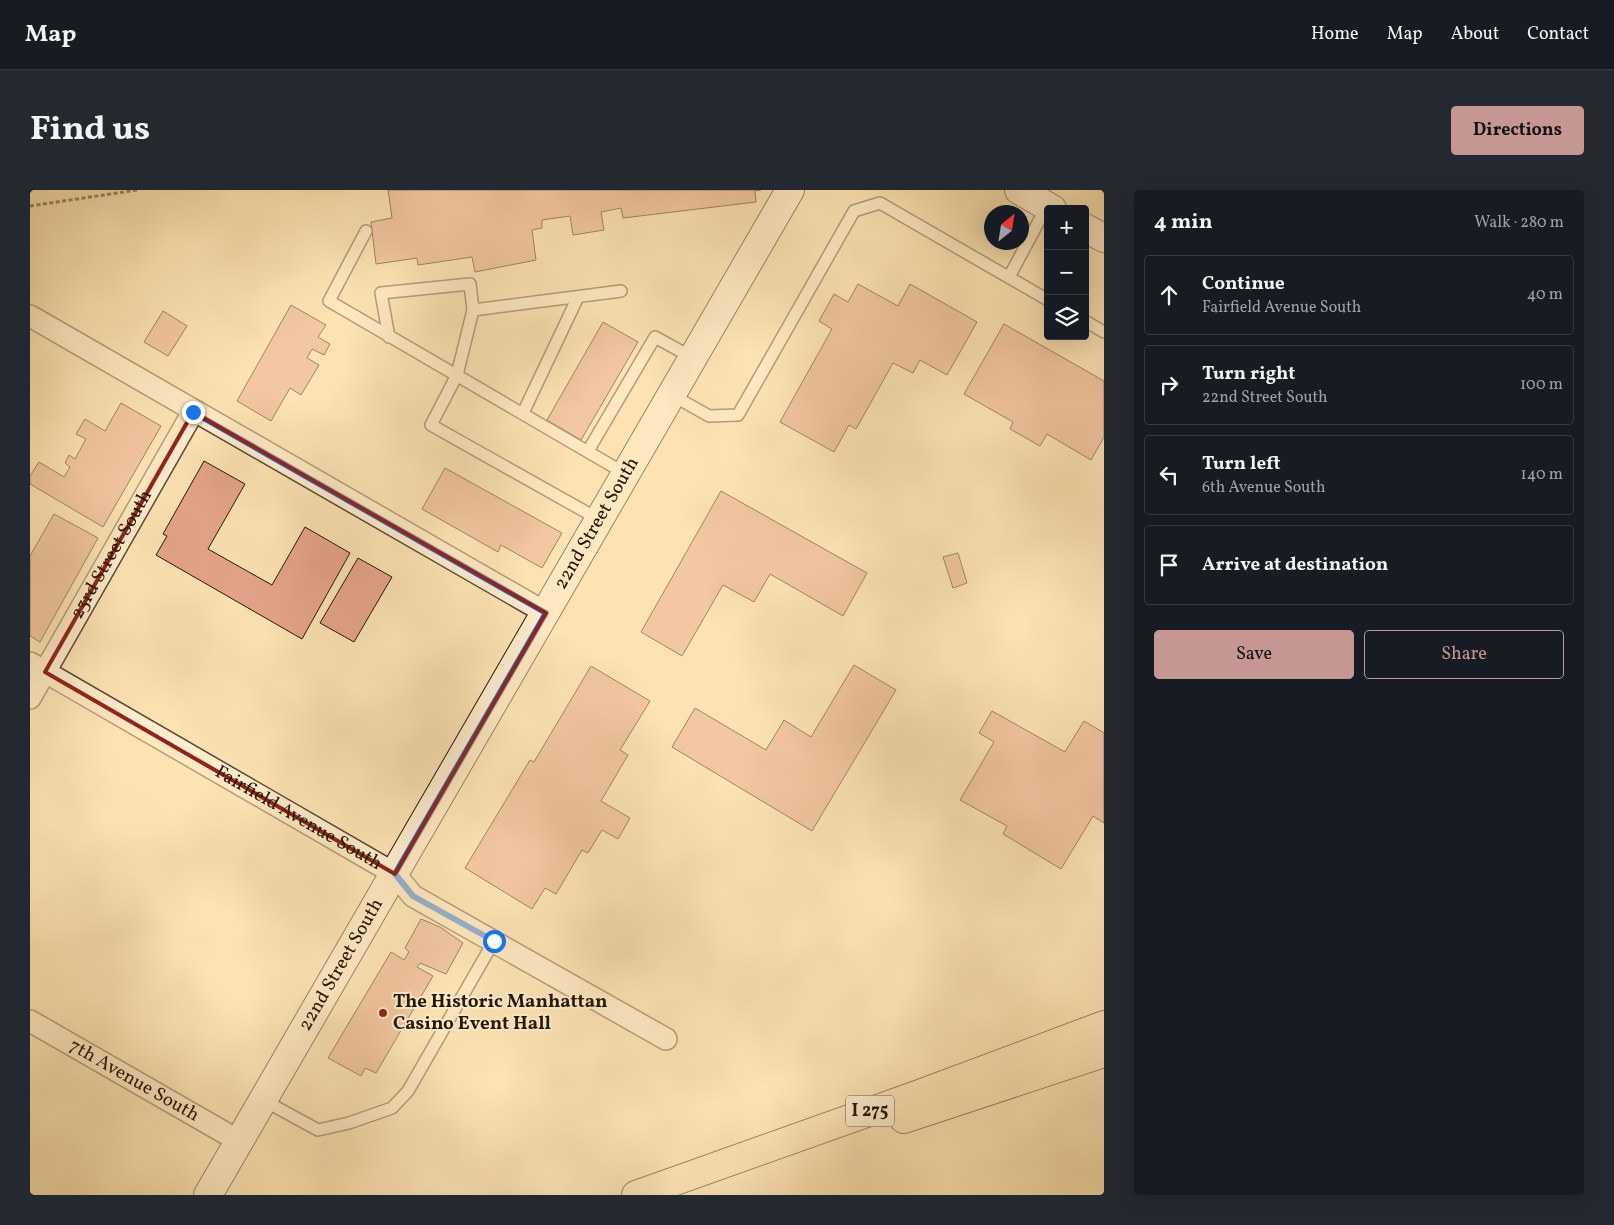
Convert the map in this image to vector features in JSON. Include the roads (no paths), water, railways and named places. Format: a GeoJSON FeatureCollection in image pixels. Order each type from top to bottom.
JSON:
{"type":"FeatureCollection","features":[{"type":"Feature","properties":{"kind":"highway","name":"I 275"},"geometry":{"type":"LineString","coordinates":[[636,1195],[917,1095],[1104,1025]]}},
{"type":"Feature","properties":{"kind":"highway"},"geometry":{"type":"LineString","coordinates":[[641,1195],[903,1119],[1104,1053]]}},
{"type":"Feature","properties":{"kind":"street","name":"22nd Street South"},"geometry":{"type":"LineString","coordinates":[[208,1195],[790,190]]}},
{"type":"Feature","properties":{"kind":"street"},"geometry":{"type":"LineString","coordinates":[[1019,190],[1045,205]]}},
{"type":"Feature","properties":{"kind":"street"},"geometry":{"type":"LineString","coordinates":[[1089,230],[1104,238]]}},
{"type":"Feature","properties":{"kind":"street"},"geometry":{"type":"LineString","coordinates":[[30,316],[193,412],[546,613]]}},
{"type":"Feature","properties":{"kind":"street","name":"23rd Street South"},"geometry":{"type":"LineString","coordinates":[[30,698],[38,668],[193,412]]}},
{"type":"Feature","properties":{"kind":"street","name":"Fairfield Avenue South"},"geometry":{"type":"LineString","coordinates":[[38,668],[395,874],[413,896],[666,1039]]}},
{"type":"Feature","properties":{"kind":"street","name":"7th Avenue South"},"geometry":{"type":"LineString","coordinates":[[30,1021],[239,1141]]}},
{"type":"Feature","properties":{"kind":"lane"},"geometry":{"type":"LineString","coordinates":[[672,395],[709,416],[738,415],[854,211],[880,204],[1044,298]]}},
{"type":"Feature","properties":{"kind":"lane"},"geometry":{"type":"LineString","coordinates":[[1009,277],[1044,216]]}},
{"type":"Feature","properties":{"kind":"lane"},"geometry":{"type":"LineString","coordinates":[[366,231],[329,301],[626,474]]}},
{"type":"Feature","properties":{"kind":"lane"},"geometry":{"type":"LineString","coordinates":[[389,337],[381,293],[470,284],[473,310],[457,375],[431,425],[600,520]]}},
{"type":"Feature","properties":{"kind":"lane"},"geometry":{"type":"LineString","coordinates":[[473,310],[621,291]]}},
{"type":"Feature","properties":{"kind":"lane"},"geometry":{"type":"LineString","coordinates":[[523,413],[578,297]]}},
{"type":"Feature","properties":{"kind":"lane"},"geometry":{"type":"LineString","coordinates":[[1089,323],[1104,332]]}},
{"type":"Feature","properties":{"kind":"lane"},"geometry":{"type":"LineString","coordinates":[[588,451],[655,337],[693,358]]}},
{"type":"Feature","properties":{"kind":"lane"},"geometry":{"type":"LineString","coordinates":[[263,1100],[318,1130],[349,1123],[392,1108],[408,1091],[494,941]]}},
{"type":"Feature","properties":{"kind":"place","name":"The Historic Manhattan Casino Event Hall"},"geometry":{"type":"Point","coordinates":[383,1013]}}]}
